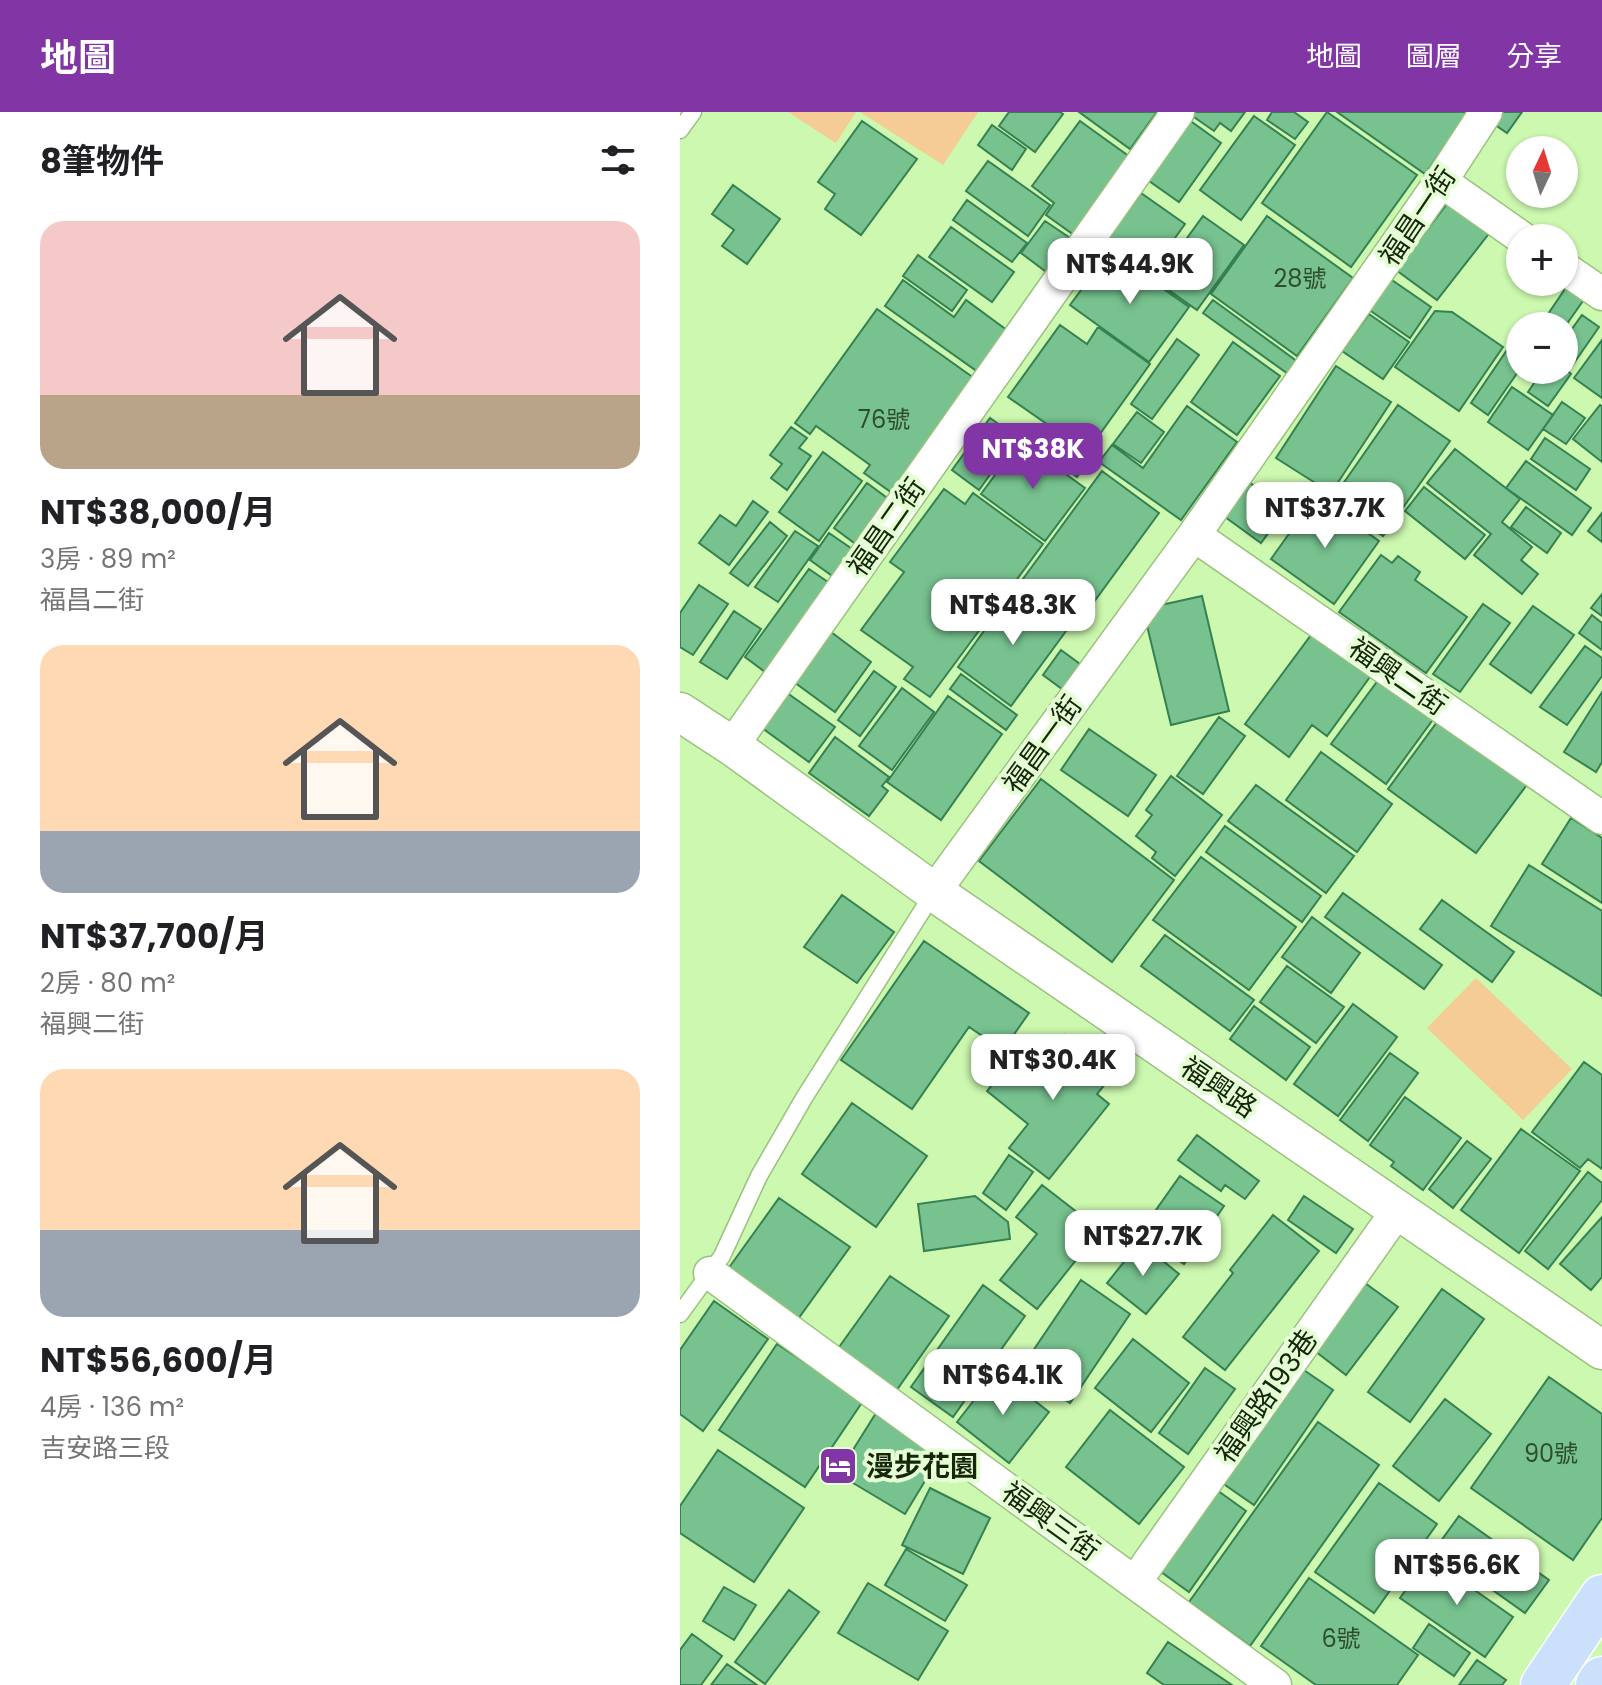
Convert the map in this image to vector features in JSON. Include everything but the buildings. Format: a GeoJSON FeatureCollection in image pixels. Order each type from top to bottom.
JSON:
{"type":"FeatureCollection","features":[{"type":"Feature","properties":{"kind":"main road"},"geometry":{"type":"LineString","coordinates":[[1543,1685],[1602,1597]]}},
{"type":"Feature","properties":{"kind":"main road"},"geometry":{"type":"LineString","coordinates":[[1598,1685],[1602,1679]]}},
{"type":"Feature","properties":{"kind":"street","name":"福昌二街"},"geometry":{"type":"LineString","coordinates":[[732,746],[1178,112]]}},
{"type":"Feature","properties":{"kind":"street","name":"福昌一街"},"geometry":{"type":"LineString","coordinates":[[934,892],[1194,535],[1486,112]]}},
{"type":"Feature","properties":{"kind":"street"},"geometry":{"type":"LineString","coordinates":[[1441,181],[1506,227]]}},
{"type":"Feature","properties":{"kind":"street"},"geometry":{"type":"LineString","coordinates":[[1578,278],[1602,294]]}},
{"type":"Feature","properties":{"kind":"street","name":"福興二街"},"geometry":{"type":"LineString","coordinates":[[1194,535],[1602,818]]}},
{"type":"Feature","properties":{"kind":"street","name":"福興路"},"geometry":{"type":"LineString","coordinates":[[680,712],[934,892],[1602,1350]]}},
{"type":"Feature","properties":{"kind":"street","name":"福興路193巷"},"geometry":{"type":"LineString","coordinates":[[1135,1582],[1398,1210]]}},
{"type":"Feature","properties":{"kind":"street","name":"福興三街"},"geometry":{"type":"LineString","coordinates":[[710,1273],[1275,1685]]}},
{"type":"Feature","properties":{"kind":"lane"},"geometry":{"type":"LineString","coordinates":[[680,130],[693,112]]}},
{"type":"Feature","properties":{"kind":"lane","name":"福昌一街"},"geometry":{"type":"LineString","coordinates":[[680,1314],[722,1256],[759,1176],[796,1111],[934,892]]}},
{"type":"Feature","properties":{"kind":"shaded area"},"geometry":{"type":"Polygon","coordinates":[[[788,112],[856,112],[836,143],[788,112]]]}},
{"type":"Feature","properties":{"kind":"shaded area"},"geometry":{"type":"Polygon","coordinates":[[[860,112],[978,112],[943,165],[860,112]]]}},
{"type":"Feature","properties":{"kind":"shaded area"},"geometry":{"type":"Polygon","coordinates":[[[1476,978],[1572,1069],[1523,1120],[1427,1028],[1476,978]]]}},
{"type":"Feature","properties":{"kind":"place","name":"漫步花園"},"geometry":{"type":"Point","coordinates":[838,1466]}}]}
